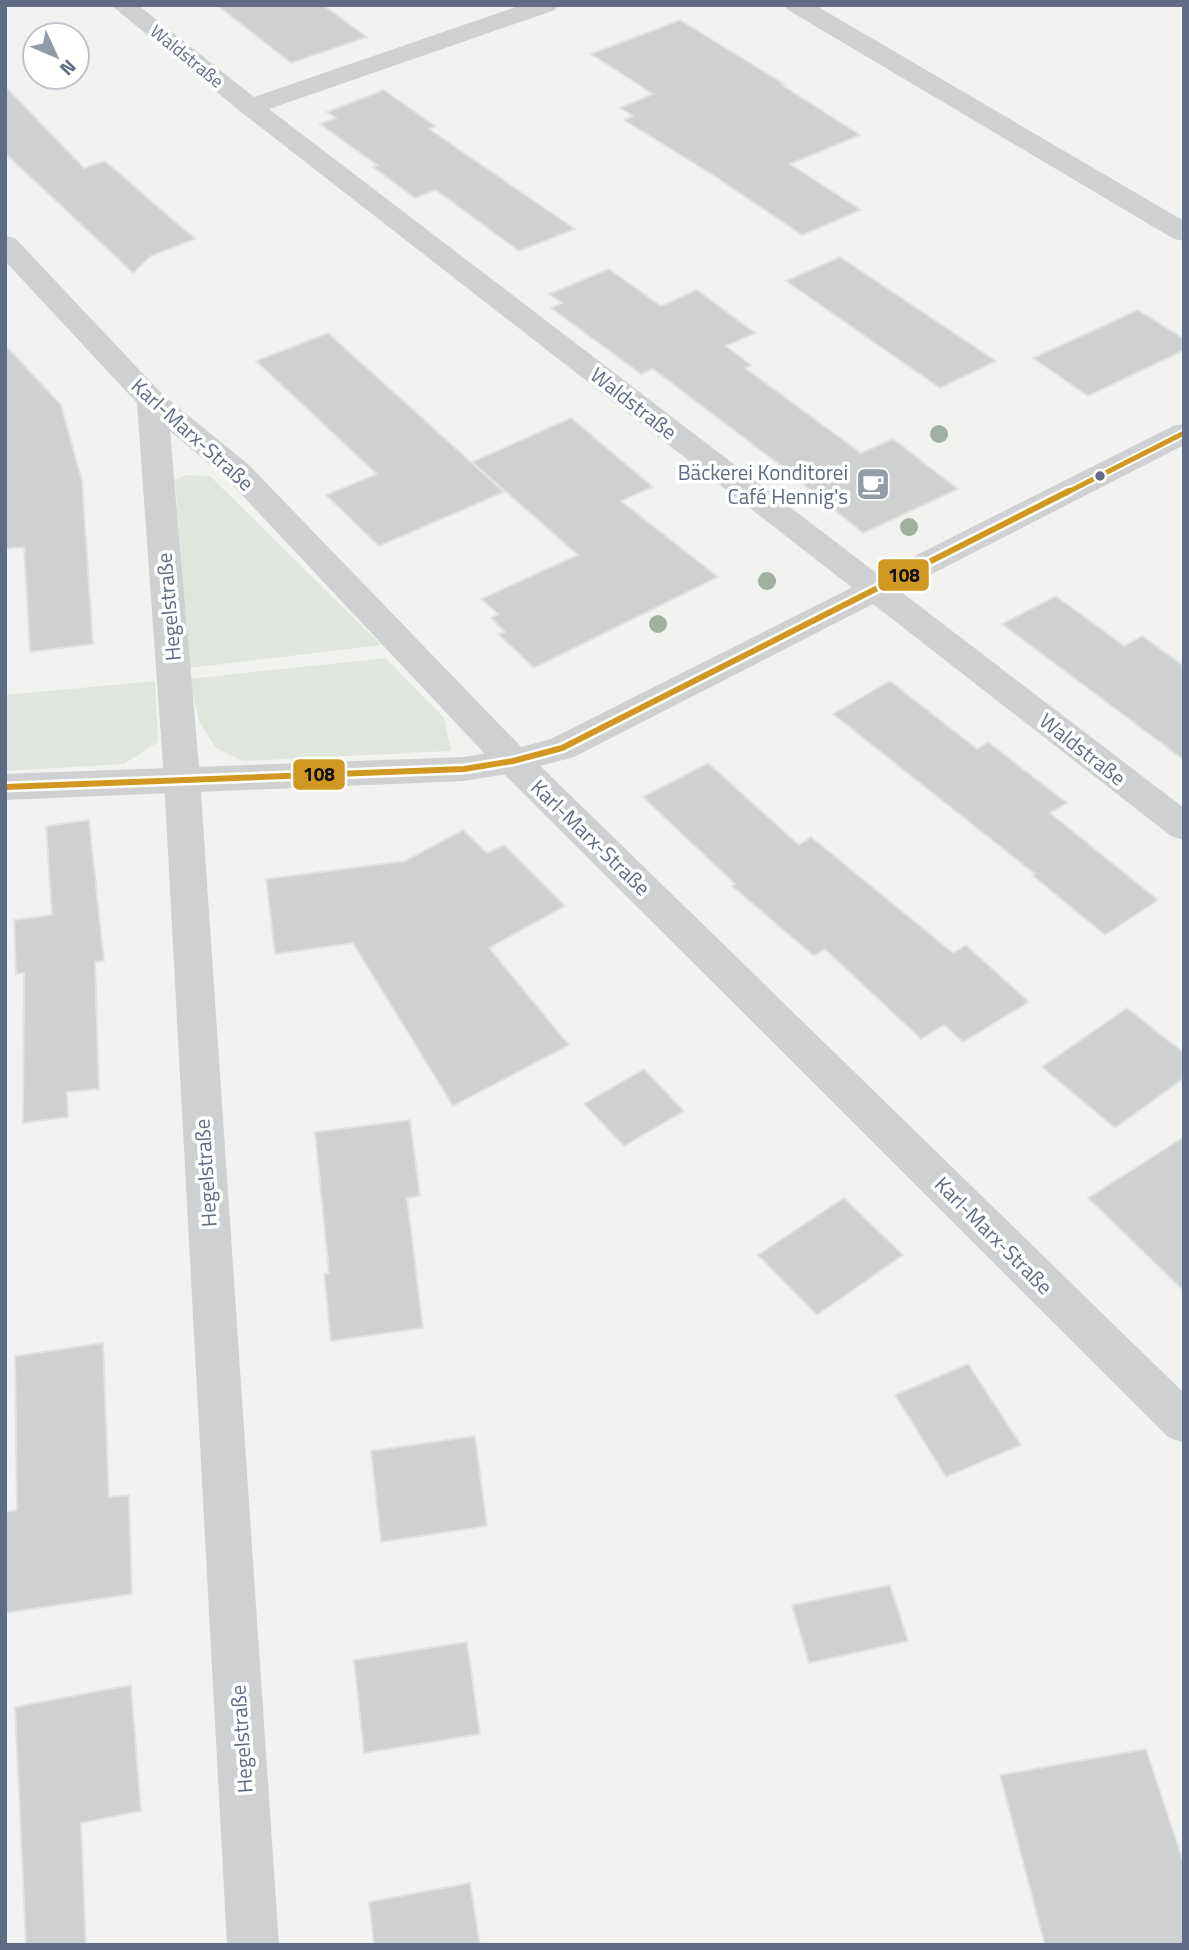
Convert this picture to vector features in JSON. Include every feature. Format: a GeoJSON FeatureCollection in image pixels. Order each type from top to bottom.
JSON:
{"type":"FeatureCollection","features":[{"type":"Feature","properties":{"kind":"street","name":"Waldstraße"},"geometry":{"type":"LineString","coordinates":[[123,5],[250,107],[1184,827]]}},
{"type":"Feature","properties":{"kind":"street"},"geometry":{"type":"LineString","coordinates":[[250,107],[546,5]]}},
{"type":"Feature","properties":{"kind":"street"},"geometry":{"type":"LineString","coordinates":[[797,5],[1184,233]]}},
{"type":"Feature","properties":{"kind":"street","name":"Karl-Marx-Straße"},"geometry":{"type":"LineString","coordinates":[[5,244],[152,401],[237,471],[513,761],[1184,1423]]}},
{"type":"Feature","properties":{"kind":"street","name":"Hegelstraße"},"geometry":{"type":"LineString","coordinates":[[152,401],[182,779],[253,1945]]}},
{"type":"Feature","properties":{"kind":"street"},"geometry":{"type":"LineString","coordinates":[[5,788],[464,769],[513,761],[562,748],[1184,433]]}},
{"type":"Feature","properties":{"kind":"shaded area"},"geometry":{"type":"Polygon","coordinates":[[[186,475],[210,476],[381,645],[190,668],[175,480],[186,475]]]}},
{"type":"Feature","properties":{"kind":"shaded area"},"geometry":{"type":"Polygon","coordinates":[[[386,658],[444,718],[451,751],[243,761],[216,748],[200,723],[189,679],[386,658]]]}},
{"type":"Feature","properties":{"kind":"shaded area"},"geometry":{"type":"Polygon","coordinates":[[[155,681],[158,742],[124,764],[5,771],[5,695],[155,681]]]}},
{"type":"Feature","properties":{"kind":"building"},"geometry":{"type":"Polygon","coordinates":[[[217,5],[323,5],[367,37],[291,63],[217,5]]]}},
{"type":"Feature","properties":{"kind":"building"},"geometry":{"type":"Polygon","coordinates":[[[680,20],[860,135],[790,164],[861,210],[802,235],[624,120],[633,116],[620,108],[653,94],[591,54],[680,20]]]}},
{"type":"Feature","properties":{"kind":"building"},"geometry":{"type":"Polygon","coordinates":[[[5,86],[84,168],[105,161],[195,239],[151,256],[133,273],[5,153],[5,86]]]}},
{"type":"Feature","properties":{"kind":"building"},"geometry":{"type":"Polygon","coordinates":[[[384,90],[435,126],[429,129],[575,229],[519,251],[436,190],[415,198],[373,167],[377,165],[320,124],[336,118],[327,112],[384,90]]]}},
{"type":"Feature","properties":{"kind":"building"},"geometry":{"type":"Polygon","coordinates":[[[840,257],[996,361],[940,388],[786,281],[840,257]]]}},
{"type":"Feature","properties":{"kind":"building"},"geometry":{"type":"Polygon","coordinates":[[[609,269],[661,306],[697,290],[755,333],[726,346],[751,365],[745,368],[861,453],[893,439],[958,489],[863,533],[776,462],[653,369],[641,374],[551,308],[562,303],[549,294],[609,269]]]}},
{"type":"Feature","properties":{"kind":"building"},"geometry":{"type":"Polygon","coordinates":[[[1138,310],[1184,339],[1184,350],[1088,396],[1033,358],[1138,310]]]}},
{"type":"Feature","properties":{"kind":"building"},"geometry":{"type":"Polygon","coordinates":[[[328,333],[504,492],[379,546],[326,495],[377,474],[256,361],[328,333]]]}},
{"type":"Feature","properties":{"kind":"building"},"geometry":{"type":"Polygon","coordinates":[[[5,345],[61,405],[82,481],[93,644],[30,652],[24,547],[5,549],[5,345]]]}},
{"type":"Feature","properties":{"kind":"building"},"geometry":{"type":"Polygon","coordinates":[[[571,418],[653,487],[621,501],[718,577],[534,668],[498,634],[505,632],[491,618],[498,614],[481,599],[578,555],[472,462],[571,418]]]}},
{"type":"Feature","properties":{"kind":"building"},"geometry":{"type":"Polygon","coordinates":[[[1056,596],[1124,646],[1142,636],[1184,666],[1184,760],[1002,624],[1056,596]]]}},
{"type":"Feature","properties":{"kind":"building"},"geometry":{"type":"Polygon","coordinates":[[[890,681],[977,749],[988,742],[1067,803],[1050,813],[1158,900],[1105,935],[1032,875],[1035,874],[833,714],[890,681]]]}},
{"type":"Feature","properties":{"kind":"building"},"geometry":{"type":"Polygon","coordinates":[[[708,763],[799,845],[811,837],[953,953],[966,945],[1029,1002],[963,1042],[944,1025],[921,1039],[825,949],[814,956],[732,886],[735,884],[643,797],[708,763]]]}},
{"type":"Feature","properties":{"kind":"building"},"geometry":{"type":"Polygon","coordinates":[[[89,820],[104,961],[95,962],[99,1089],[67,1092],[68,1117],[23,1123],[24,973],[16,974],[14,920],[52,915],[46,826],[89,820]]]}},
{"type":"Feature","properties":{"kind":"building"},"geometry":{"type":"Polygon","coordinates":[[[463,830],[487,853],[504,845],[565,906],[489,948],[569,1045],[453,1106],[353,943],[275,954],[266,879],[405,861],[463,830]]]}},
{"type":"Feature","properties":{"kind":"building"},"geometry":{"type":"Polygon","coordinates":[[[1127,1008],[1184,1053],[1184,1078],[1115,1128],[1042,1067],[1127,1008]]]}},
{"type":"Feature","properties":{"kind":"building"},"geometry":{"type":"Polygon","coordinates":[[[644,1069],[684,1111],[624,1146],[584,1104],[644,1069]]]}},
{"type":"Feature","properties":{"kind":"building"},"geometry":{"type":"Polygon","coordinates":[[[410,1120],[420,1196],[407,1198],[423,1328],[331,1341],[324,1274],[329,1273],[315,1132],[410,1120]]]}},
{"type":"Feature","properties":{"kind":"building"},"geometry":{"type":"Polygon","coordinates":[[[1184,1137],[1184,1291],[1088,1198],[1184,1137]]]}},
{"type":"Feature","properties":{"kind":"building"},"geometry":{"type":"Polygon","coordinates":[[[844,1198],[903,1255],[817,1315],[758,1255],[844,1198]]]}},
{"type":"Feature","properties":{"kind":"building"},"geometry":{"type":"Polygon","coordinates":[[[103,1343],[109,1497],[129,1495],[132,1594],[5,1613],[5,1512],[17,1510],[15,1356],[103,1343]]]}},
{"type":"Feature","properties":{"kind":"building"},"geometry":{"type":"Polygon","coordinates":[[[968,1364],[1021,1445],[946,1477],[895,1395],[968,1364]]]}},
{"type":"Feature","properties":{"kind":"building"},"geometry":{"type":"Polygon","coordinates":[[[475,1436],[487,1526],[381,1542],[371,1451],[475,1436]]]}},
{"type":"Feature","properties":{"kind":"building"},"geometry":{"type":"Polygon","coordinates":[[[890,1585],[908,1641],[809,1663],[792,1605],[890,1585]]]}},
{"type":"Feature","properties":{"kind":"building"},"geometry":{"type":"Polygon","coordinates":[[[467,1642],[480,1734],[364,1753],[354,1660],[467,1642]]]}},
{"type":"Feature","properties":{"kind":"building"},"geometry":{"type":"Polygon","coordinates":[[[131,1685],[141,1811],[81,1823],[86,1945],[26,1945],[15,1707],[131,1685]]]}},
{"type":"Feature","properties":{"kind":"building"},"geometry":{"type":"Polygon","coordinates":[[[1146,1749],[1184,1864],[1184,1945],[1045,1945],[1000,1775],[1146,1749]]]}},
{"type":"Feature","properties":{"kind":"building"},"geometry":{"type":"Polygon","coordinates":[[[470,1883],[480,1945],[374,1945],[369,1902],[470,1883]]]}},
{"type":"Feature","properties":{"kind":"transit line","name":"108"},"geometry":{"type":"LineString","coordinates":[[5,787],[464,769],[513,761],[562,748],[1184,433]]}},
{"type":"Feature","properties":{"kind":"place","name":"Bäckerei Konditorei Café Hennig's"},"geometry":{"type":"Point","coordinates":[873,484]}}]}
